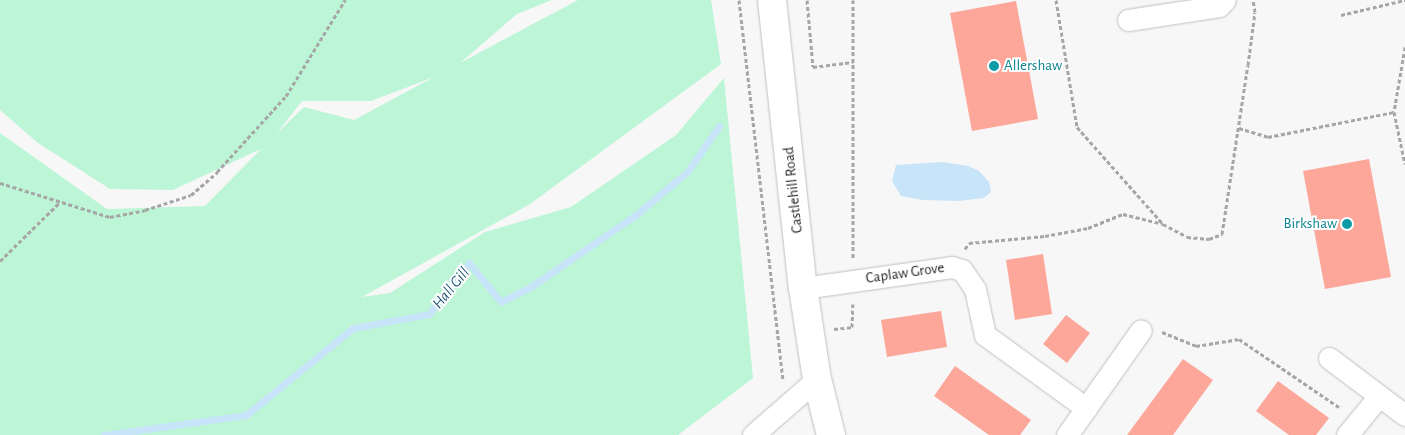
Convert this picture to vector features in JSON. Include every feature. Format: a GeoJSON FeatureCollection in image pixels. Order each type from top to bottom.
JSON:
{"type":"FeatureCollection","features":[{"type":"Feature","properties":{"kind":"main road","name":"Castlehill Road"},"geometry":{"type":"LineString","coordinates":[[772,0],[804,288],[818,379],[831,435]]}},
{"type":"Feature","properties":{"kind":"street"},"geometry":{"type":"LineString","coordinates":[[1128,20],[1219,6],[1225,0]]}},
{"type":"Feature","properties":{"kind":"street","name":"Caplaw Grove"},"geometry":{"type":"LineString","coordinates":[[804,288],[952,267],[971,279],[986,335],[1086,408]]}},
{"type":"Feature","properties":{"kind":"street"},"geometry":{"type":"LineString","coordinates":[[1067,435],[1141,330]]}},
{"type":"Feature","properties":{"kind":"street"},"geometry":{"type":"LineString","coordinates":[[1329,358],[1405,415]]}},
{"type":"Feature","properties":{"kind":"street"},"geometry":{"type":"LineString","coordinates":[[753,435],[786,404],[818,379]]}},
{"type":"Feature","properties":{"kind":"street"},"geometry":{"type":"LineString","coordinates":[[1353,428],[1379,396]]}},
{"type":"Feature","properties":{"kind":"path"},"geometry":{"type":"LineString","coordinates":[[0,183],[110,217],[191,195],[217,172],[286,96],[345,0]]}},
{"type":"Feature","properties":{"kind":"path"},"geometry":{"type":"LineString","coordinates":[[739,0],[786,404]]}},
{"type":"Feature","properties":{"kind":"path"},"geometry":{"type":"LineString","coordinates":[[807,0],[813,67],[853,62]]}},
{"type":"Feature","properties":{"kind":"path"},"geometry":{"type":"LineString","coordinates":[[810,332],[852,327],[854,280],[853,0]]}},
{"type":"Feature","properties":{"kind":"path"},"geometry":{"type":"LineString","coordinates":[[1056,0],[1076,127],[1163,224]]}},
{"type":"Feature","properties":{"kind":"path"},"geometry":{"type":"LineString","coordinates":[[952,267],[969,243],[1046,236],[1088,228],[1123,214],[1163,224],[1187,237],[1209,239],[1222,234],[1255,12],[1253,0]]}},
{"type":"Feature","properties":{"kind":"path"},"geometry":{"type":"LineString","coordinates":[[1341,15],[1405,0]]}},
{"type":"Feature","properties":{"kind":"path"},"geometry":{"type":"LineString","coordinates":[[1405,47],[1394,112],[1405,164]]}},
{"type":"Feature","properties":{"kind":"path"},"geometry":{"type":"LineString","coordinates":[[1239,128],[1268,137],[1394,112]]}},
{"type":"Feature","properties":{"kind":"path"},"geometry":{"type":"LineString","coordinates":[[0,261],[60,202]]}},
{"type":"Feature","properties":{"kind":"path"},"geometry":{"type":"LineString","coordinates":[[1141,330],[1169,332],[1196,346],[1239,339],[1353,428]]}},
{"type":"Feature","properties":{"kind":"green space"},"geometry":{"type":"Polygon","coordinates":[[[0,0],[552,0],[517,14],[460,63],[578,0],[711,0],[721,64],[530,204],[362,297],[390,293],[485,232],[571,207],[676,135],[724,78],[753,378],[678,435],[0,435],[0,133],[107,209],[205,206],[261,149],[173,190],[110,189],[38,143],[0,110],[0,0]],[[434,77],[371,101],[302,101],[277,133],[304,107],[354,120],[434,77]]]}},
{"type":"Feature","properties":{"kind":"water"},"geometry":{"type":"Polygon","coordinates":[[[942,162],[968,166],[979,171],[989,182],[991,192],[984,198],[959,201],[923,200],[901,196],[892,181],[896,165],[942,162]]]}},
{"type":"Feature","properties":{"kind":"building","name":"Allershaw"},"geometry":{"type":"Polygon","coordinates":[[[1016,1],[1038,119],[972,131],[950,13],[1016,1]]]}},
{"type":"Feature","properties":{"kind":"building","name":"Birkshaw"},"geometry":{"type":"Polygon","coordinates":[[[1369,159],[1391,277],[1325,289],[1303,171],[1369,159]]]}},
{"type":"Feature","properties":{"kind":"building"},"geometry":{"type":"Polygon","coordinates":[[[1043,254],[1052,314],[1015,320],[1006,260],[1043,254]]]}},
{"type":"Feature","properties":{"kind":"building"},"geometry":{"type":"Polygon","coordinates":[[[941,311],[947,347],[887,357],[881,320],[941,311]]]}},
{"type":"Feature","properties":{"kind":"building"},"geometry":{"type":"Polygon","coordinates":[[[1066,315],[1090,333],[1067,363],[1043,344],[1066,315]]]}},
{"type":"Feature","properties":{"kind":"building"},"geometry":{"type":"Polygon","coordinates":[[[1183,359],[1213,380],[1173,435],[1127,435],[1183,359]]]}},
{"type":"Feature","properties":{"kind":"building"},"geometry":{"type":"Polygon","coordinates":[[[955,366],[1031,420],[1020,435],[989,435],[934,396],[955,366]]]}},
{"type":"Feature","properties":{"kind":"building"},"geometry":{"type":"Polygon","coordinates":[[[1278,381],[1329,418],[1316,435],[1289,435],[1256,411],[1278,381]]]}},
{"type":"Feature","properties":{"kind":"waterway","name":"Hall Gill"},"geometry":{"type":"LineString","coordinates":[[104,435],[246,415],[353,328],[429,314],[469,263],[501,302],[532,286],[637,214],[688,171],[719,126]]}},
{"type":"Feature","properties":{"kind":"place","name":"Allershaw"},"geometry":{"type":"Point","coordinates":[994,66]}},
{"type":"Feature","properties":{"kind":"place","name":"Birkshaw"},"geometry":{"type":"Point","coordinates":[1347,224]}}]}
